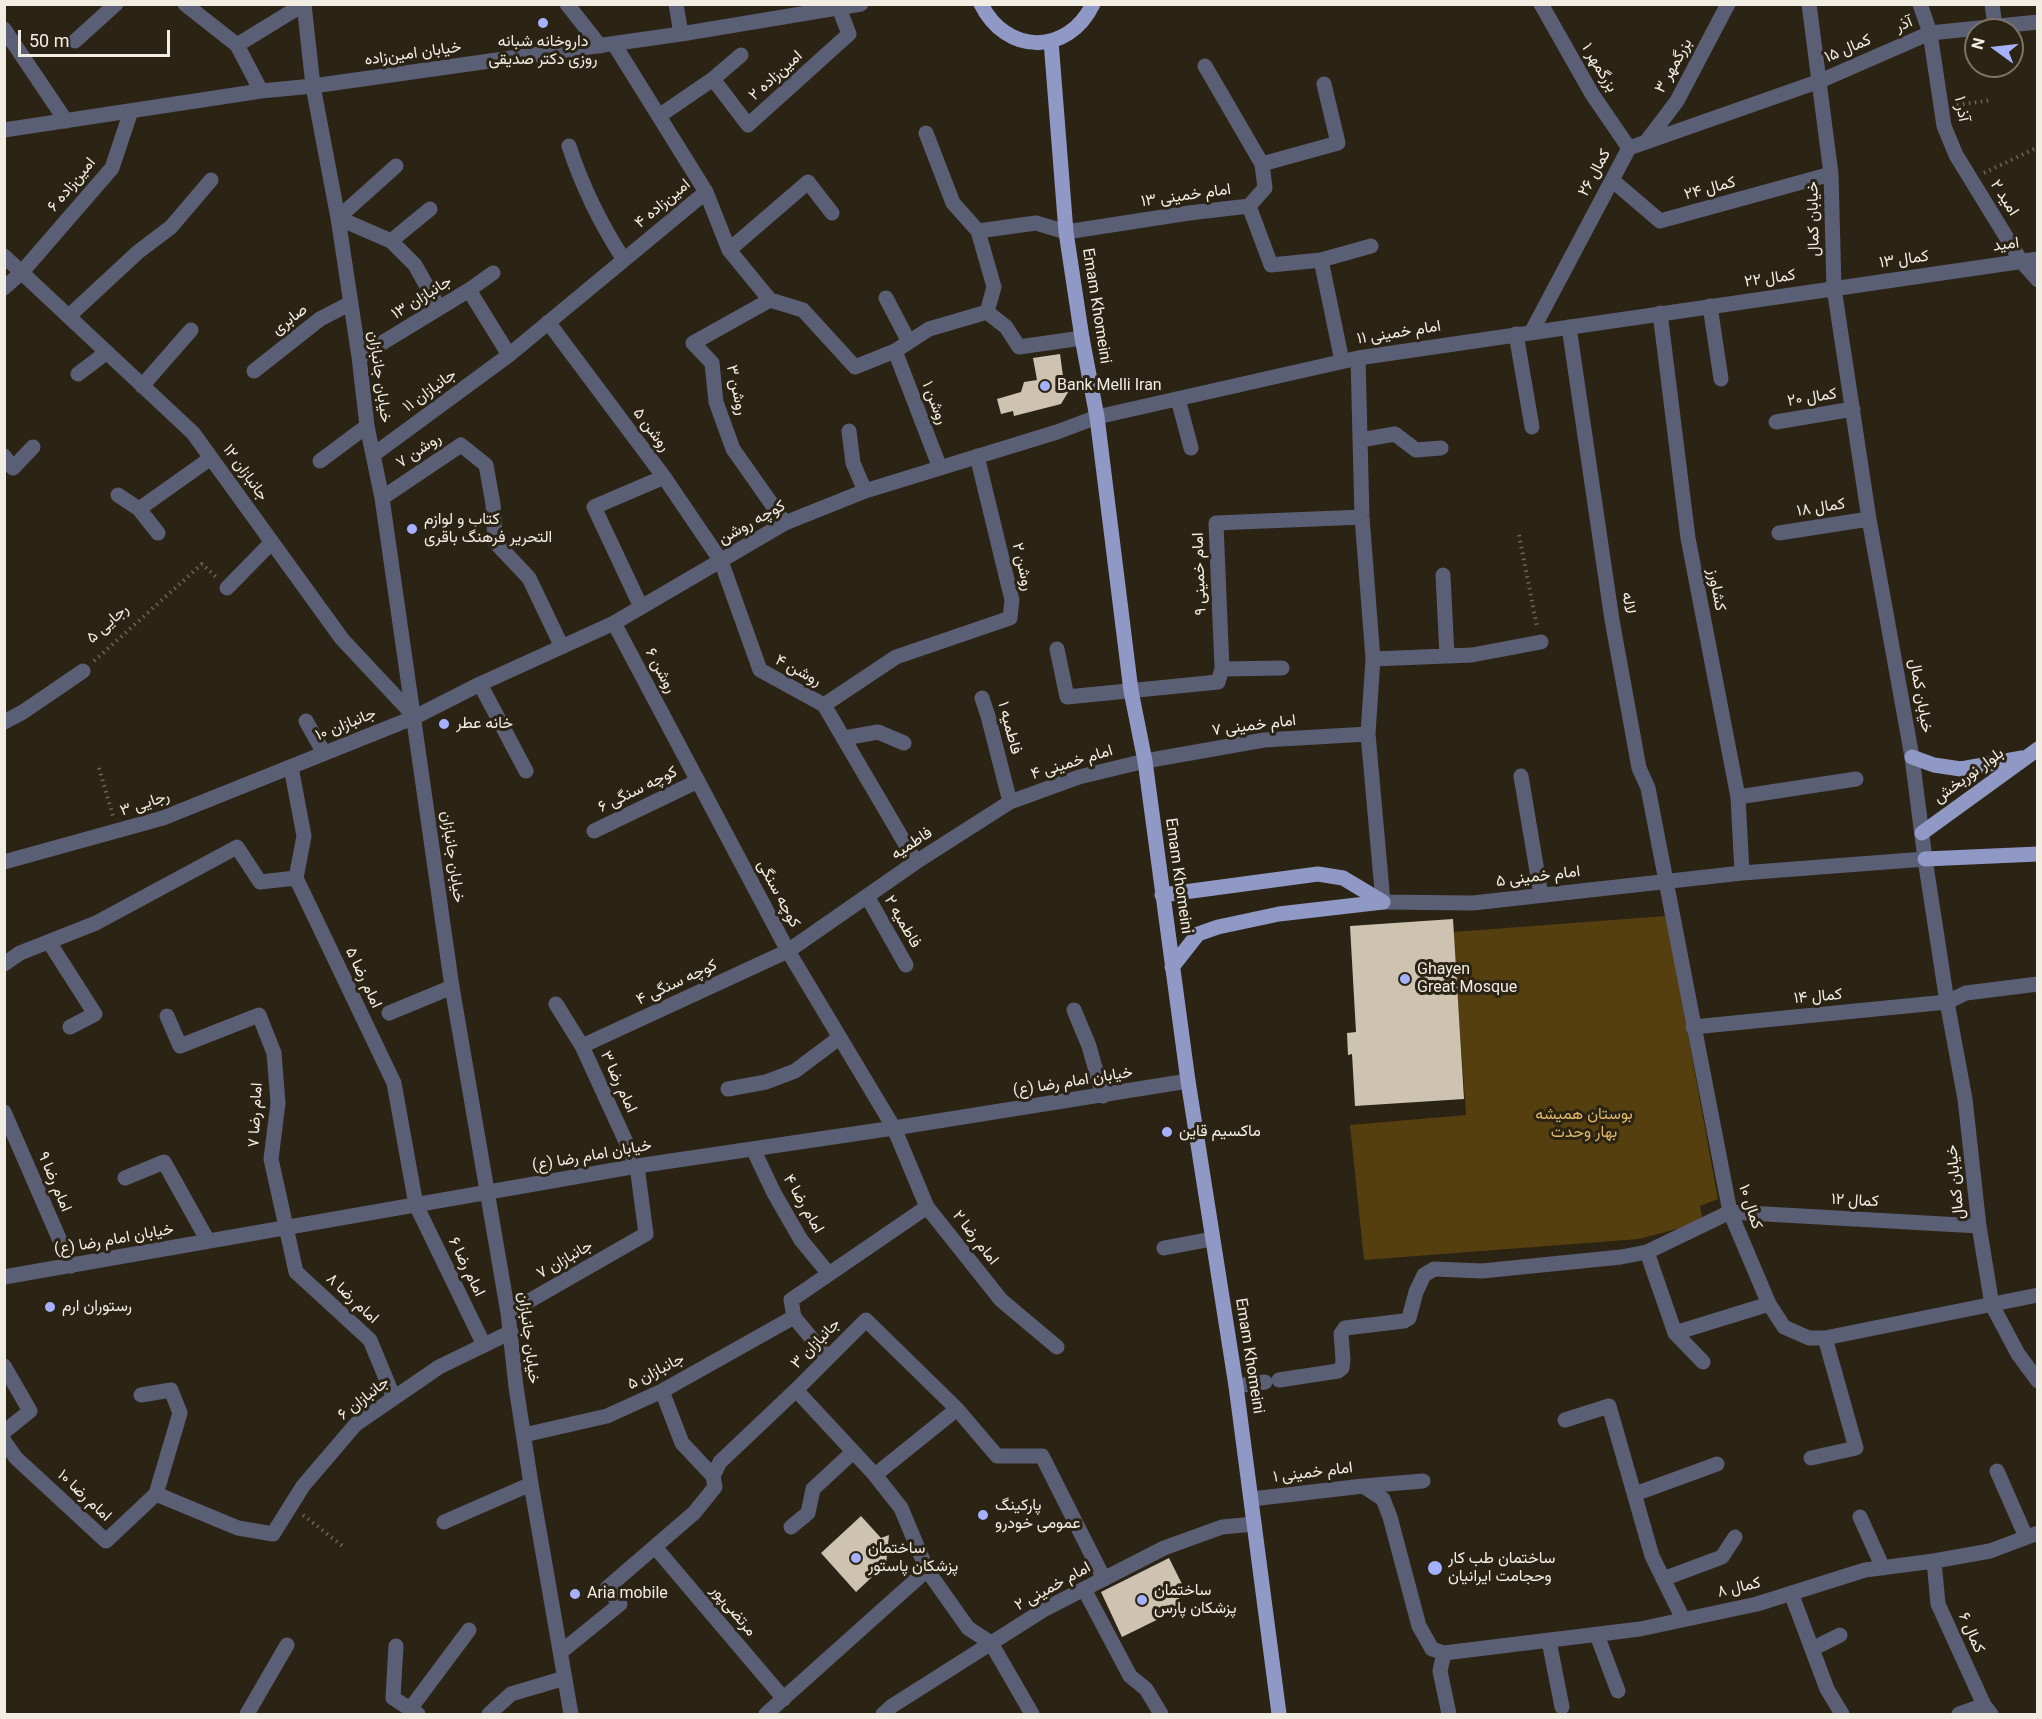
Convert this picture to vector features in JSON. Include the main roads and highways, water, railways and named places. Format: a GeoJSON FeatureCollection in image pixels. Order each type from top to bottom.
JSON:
{"type":"FeatureCollection","features":[{"type":"Feature","properties":{"kind":"main road"},"geometry":{"type":"LineString","coordinates":[[981,4],[989,20],[1002,32],[1017,40],[1034,43],[1051,41],[1067,35],[1078,26],[1093,4]]}},
{"type":"Feature","properties":{"kind":"main road","name":"Emam Khomeini"},"geometry":{"type":"LineString","coordinates":[[1051,41],[1066,232],[1082,339],[1097,417],[1131,691],[1145,761],[1161,895],[1188,1081],[1236,1386],[1279,1714]]}},
{"type":"Feature","properties":{"kind":"main road"},"geometry":{"type":"LineString","coordinates":[[1912,757],[1934,765],[1960,769],[2031,753]]}},
{"type":"Feature","properties":{"kind":"main road","name":"بلوار نوربخش"},"geometry":{"type":"LineString","coordinates":[[1922,833],[2031,753]]}},
{"type":"Feature","properties":{"kind":"main road"},"geometry":{"type":"LineString","coordinates":[[1925,858],[2037,854]]}},
{"type":"Feature","properties":{"kind":"main road"},"geometry":{"type":"LineString","coordinates":[[1161,895],[1318,874],[1343,878],[1383,902],[1279,914],[1218,927],[1198,934],[1172,967]]}},
{"type":"Feature","properties":{"kind":"place","name":"داروخانه شبانه روزی دکتر صدیقی"},"geometry":{"type":"Point","coordinates":[543,23]}},
{"type":"Feature","properties":{"kind":"place","name":"Bank Melli Iran"},"geometry":{"type":"Point","coordinates":[1045,386]}},
{"type":"Feature","properties":{"kind":"place","name":"کتاب و لوازم التحریر فرهنگ باقری"},"geometry":{"type":"Point","coordinates":[412,529]}},
{"type":"Feature","properties":{"kind":"place","name":"خانه عطر"},"geometry":{"type":"Point","coordinates":[444,724]}},
{"type":"Feature","properties":{"kind":"place","name":"Ghayen Great Mosque"},"geometry":{"type":"Point","coordinates":[1405,979]}},
{"type":"Feature","properties":{"kind":"place","name":"ماکسیم قاین"},"geometry":{"type":"Point","coordinates":[1167,1132]}},
{"type":"Feature","properties":{"kind":"place","name":"رستوران ارم"},"geometry":{"type":"Point","coordinates":[50,1307]}},
{"type":"Feature","properties":{"kind":"place","name":"پارکینگ عمومی خودرو"},"geometry":{"type":"Point","coordinates":[983,1515]}},
{"type":"Feature","properties":{"kind":"place","name":"ساختمان پزشکان پاستور"},"geometry":{"type":"Point","coordinates":[856,1558]}},
{"type":"Feature","properties":{"kind":"place","name":"ساختمان طب کار و‌حجامت ایرانیان"},"geometry":{"type":"Point","coordinates":[1435,1568]}},
{"type":"Feature","properties":{"kind":"place","name":"Aria mobile"},"geometry":{"type":"Point","coordinates":[575,1594]}},
{"type":"Feature","properties":{"kind":"place","name":"ساختمان پزشکان پارس"},"geometry":{"type":"Point","coordinates":[1142,1600]}},
{"type":"Feature","properties":{"kind":"park label","name":"بوستان همیشه بهار وحدت"},"geometry":{"type":"Point","coordinates":[1584,1124]}}]}
